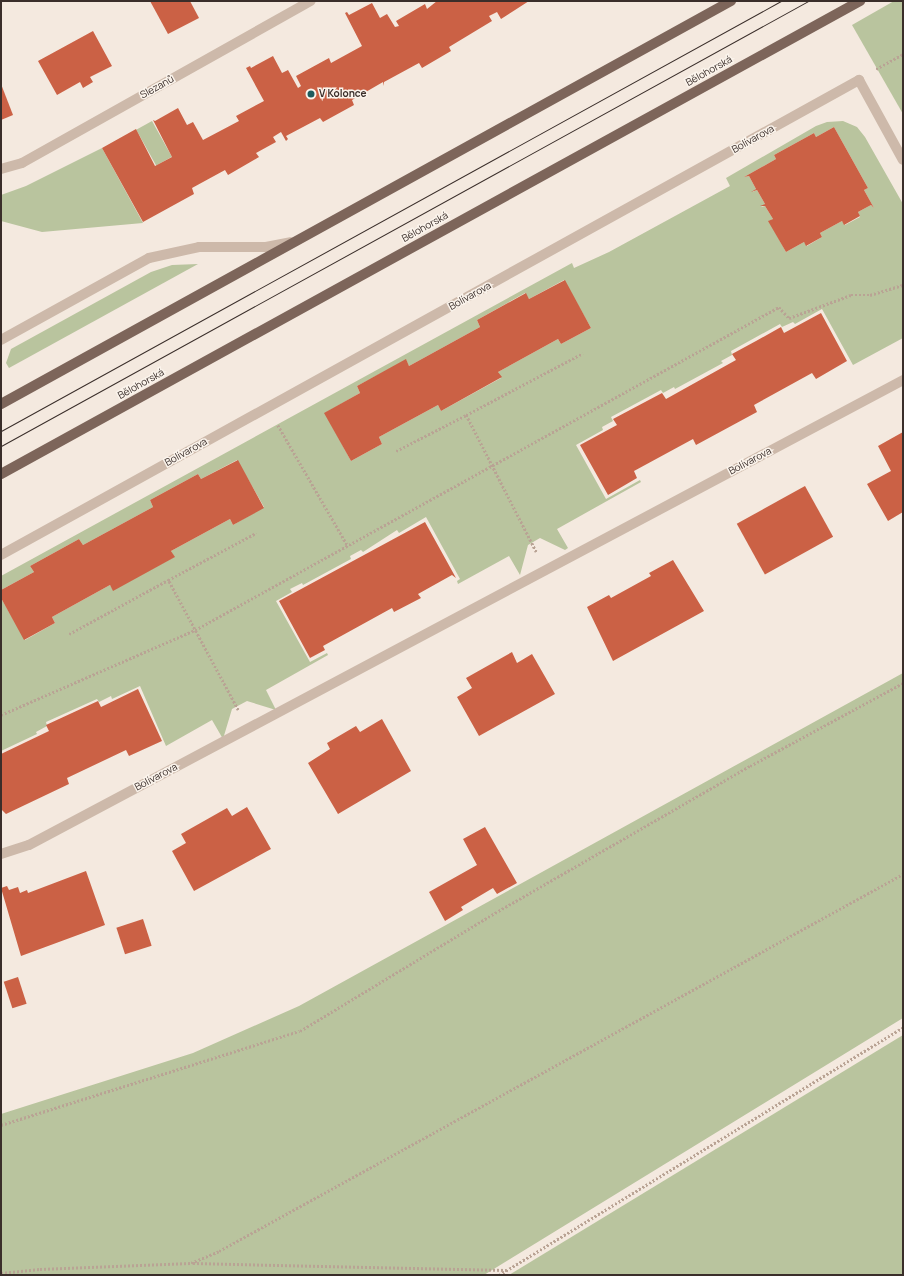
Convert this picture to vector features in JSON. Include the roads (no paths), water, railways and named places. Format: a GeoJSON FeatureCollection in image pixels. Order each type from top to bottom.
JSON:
{"type":"FeatureCollection","features":[{"type":"Feature","properties":{"kind":"main road"},"geometry":{"type":"LineString","coordinates":[[1,404],[731,1]]}},
{"type":"Feature","properties":{"kind":"main road","name":"Bělohorská"},"geometry":{"type":"LineString","coordinates":[[1,474],[860,1]]}},
{"type":"Feature","properties":{"kind":"street","name":"Slezanů"},"geometry":{"type":"LineString","coordinates":[[1,169],[22,163],[311,1]]}},
{"type":"Feature","properties":{"kind":"street","name":"Bolívarova"},"geometry":{"type":"LineString","coordinates":[[1,555],[859,80],[903,160]]}},
{"type":"Feature","properties":{"kind":"street"},"geometry":{"type":"LineString","coordinates":[[1,340],[149,258],[198,247],[266,247],[297,241]]}},
{"type":"Feature","properties":{"kind":"street","name":"Bolívarova"},"geometry":{"type":"LineString","coordinates":[[1,854],[29,845],[903,380]]}},
{"type":"Feature","properties":{"kind":"tram line"},"geometry":{"type":"LineString","coordinates":[[1,431],[781,1]]}},
{"type":"Feature","properties":{"kind":"tram line"},"geometry":{"type":"LineString","coordinates":[[1,446],[808,1]]}},
{"type":"Feature","properties":{"kind":"place","name":"V Kolonce"},"geometry":{"type":"Point","coordinates":[311,94]}}]}
